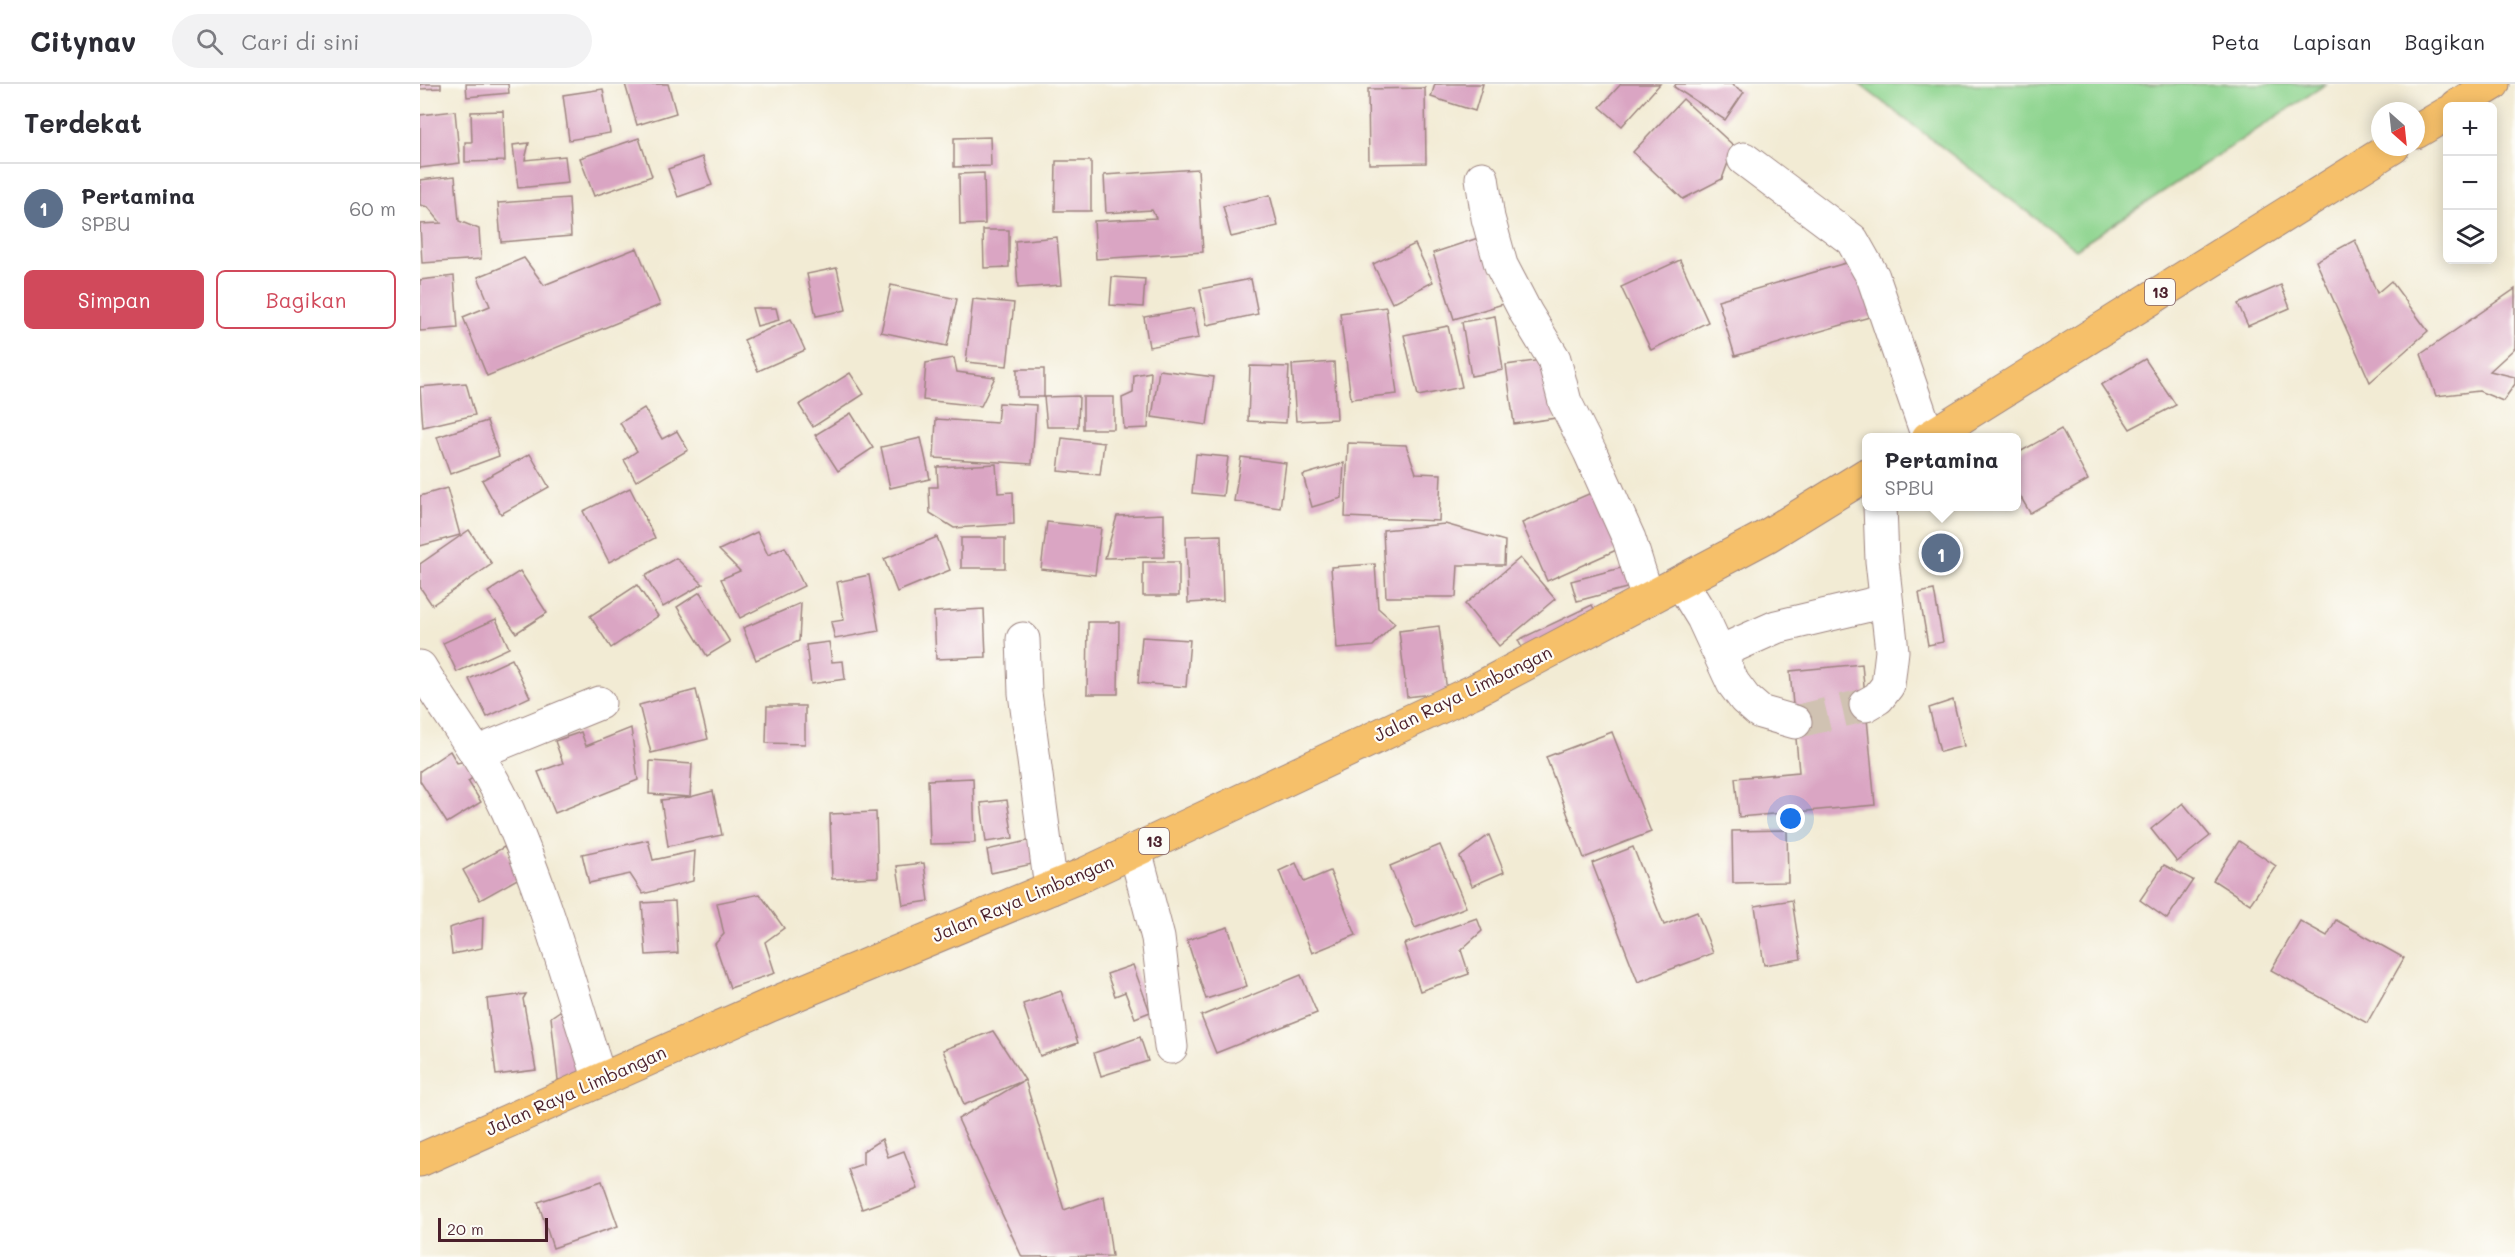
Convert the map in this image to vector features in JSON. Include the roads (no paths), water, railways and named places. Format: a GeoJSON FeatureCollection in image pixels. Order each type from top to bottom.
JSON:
{"type":"FeatureCollection","features":[{"type":"Feature","properties":{"kind":"highway"},"geometry":{"type":"LineString","coordinates":[[2464,102],[2493,84]]}},
{"type":"Feature","properties":{"kind":"highway"},"geometry":{"type":"LineString","coordinates":[[2425,127],[2443,116]]}},
{"type":"Feature","properties":{"kind":"highway","name":"13"},"geometry":{"type":"LineString","coordinates":[[1934,433],[2378,156]]}},
{"type":"Feature","properties":{"kind":"highway","name":"Jalan Raya Limbangan"},"geometry":{"type":"LineString","coordinates":[[420,1160],[768,1006],[1051,888],[1474,691],[1767,536],[1862,477]]}},
{"type":"Feature","properties":{"kind":"street"},"geometry":{"type":"LineString","coordinates":[[1744,159],[1852,240],[1873,277],[1927,433]]}},
{"type":"Feature","properties":{"kind":"street"},"geometry":{"type":"LineString","coordinates":[[1482,178],[1488,218],[1501,265],[1554,359],[1565,402],[1629,539],[1648,599]]}},
{"type":"Feature","properties":{"kind":"street"},"geometry":{"type":"LineString","coordinates":[[1866,705],[1878,698],[1888,685],[1892,651],[1880,511]]}},
{"type":"Feature","properties":{"kind":"street"},"geometry":{"type":"LineString","coordinates":[[1681,582],[1720,652],[1733,683],[1745,699],[1760,712],[1795,722]]}},
{"type":"Feature","properties":{"kind":"street"},"geometry":{"type":"LineString","coordinates":[[1720,652],[1776,627],[1886,601]]}},
{"type":"Feature","properties":{"kind":"street"},"geometry":{"type":"LineString","coordinates":[[1023,639],[1025,693],[1051,888]]}},
{"type":"Feature","properties":{"kind":"street"},"geometry":{"type":"LineString","coordinates":[[420,667],[443,706],[476,753],[507,811],[528,866],[600,1080]]}},
{"type":"Feature","properties":{"kind":"street"},"geometry":{"type":"LineString","coordinates":[[476,753],[599,703]]}},
{"type":"Feature","properties":{"kind":"street"},"geometry":{"type":"LineString","coordinates":[[1135,850],[1158,938],[1171,1047]]}},
{"type":"Feature","properties":{"kind":"tunnel"},"geometry":{"type":"LineString","coordinates":[[1795,722],[1866,705]]}},
{"type":"Feature","properties":{"kind":"place","name":"Pertamina"},"geometry":{"type":"Point","coordinates":[1941,553]}}]}
